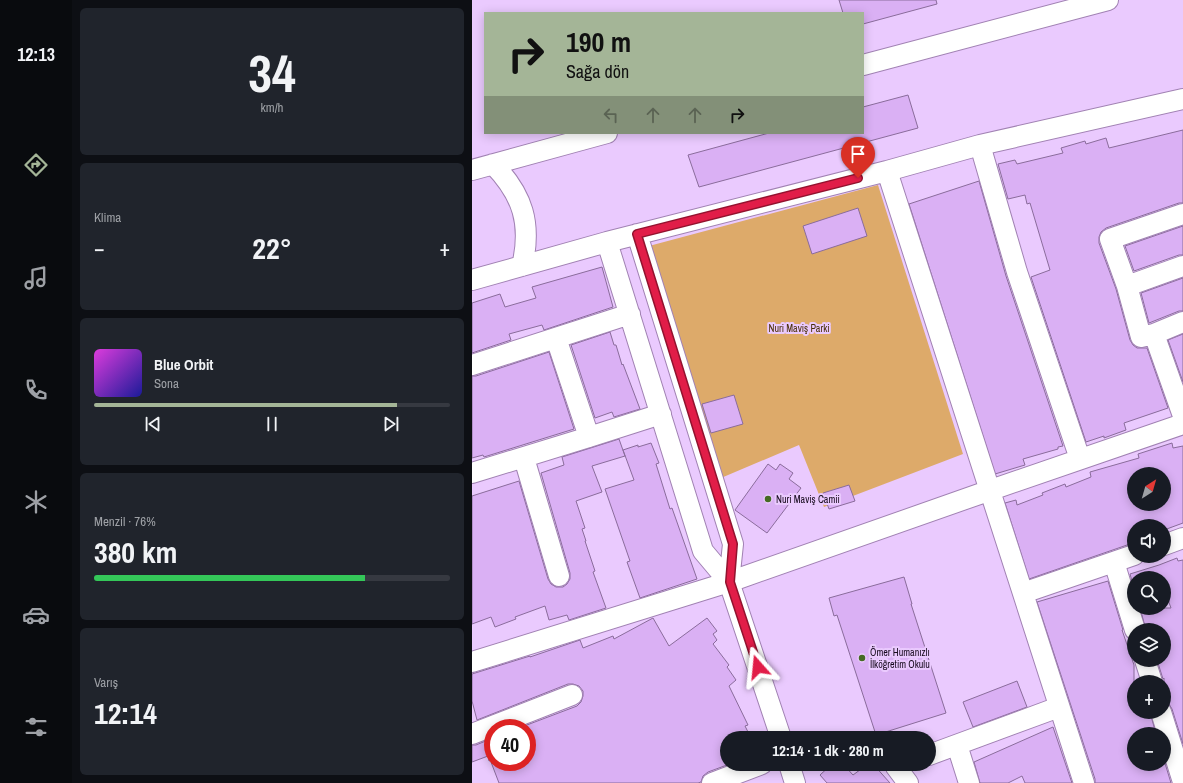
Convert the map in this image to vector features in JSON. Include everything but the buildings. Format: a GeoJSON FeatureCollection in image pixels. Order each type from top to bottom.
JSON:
{"type":"FeatureCollection","features":[{"type":"Feature","properties":{"kind":"street"},"geometry":{"type":"LineString","coordinates":[[864,65],[1108,0]]}},
{"type":"Feature","properties":{"kind":"street"},"geometry":{"type":"LineString","coordinates":[[472,280],[637,234],[887,171],[980,145],[1183,99]]}},
{"type":"Feature","properties":{"kind":"street"},"geometry":{"type":"LineString","coordinates":[[472,170],[603,134]]}},
{"type":"Feature","properties":{"kind":"street"},"geometry":{"type":"LineString","coordinates":[[980,145],[1018,272],[1080,459]]}},
{"type":"Feature","properties":{"kind":"street"},"geometry":{"type":"LineString","coordinates":[[493,164],[505,176],[514,189],[524,216],[526,241],[522,266]]}},
{"type":"Feature","properties":{"kind":"street"},"geometry":{"type":"LineString","coordinates":[[887,171],[988,490],[1084,783]]}},
{"type":"Feature","properties":{"kind":"street"},"geometry":{"type":"LineString","coordinates":[[1183,214],[1110,239],[1127,286],[1141,337],[1154,334],[1183,322]]}},
{"type":"Feature","properties":{"kind":"street"},"geometry":{"type":"LineString","coordinates":[[637,234],[733,544],[730,582],[779,731]]}},
{"type":"Feature","properties":{"kind":"street"},"geometry":{"type":"LineString","coordinates":[[608,242],[703,551],[730,582]]}},
{"type":"Feature","properties":{"kind":"street"},"geometry":{"type":"LineString","coordinates":[[1127,286],[1183,266]]}},
{"type":"Feature","properties":{"kind":"street"},"geometry":{"type":"LineString","coordinates":[[472,365],[630,314]]}},
{"type":"Feature","properties":{"kind":"street"},"geometry":{"type":"LineString","coordinates":[[1154,334],[1183,416]]}},
{"type":"Feature","properties":{"kind":"street"},"geometry":{"type":"LineString","coordinates":[[556,338],[589,437]]}},
{"type":"Feature","properties":{"kind":"street"},"geometry":{"type":"LineString","coordinates":[[472,472],[524,458],[661,414]]}},
{"type":"Feature","properties":{"kind":"street"},"geometry":{"type":"LineString","coordinates":[[472,662],[730,582],[988,490],[1183,424]]}},
{"type":"Feature","properties":{"kind":"street"},"geometry":{"type":"LineString","coordinates":[[524,458],[559,576]]}},
{"type":"Feature","properties":{"kind":"street"},"geometry":{"type":"LineString","coordinates":[[1171,542],[1183,538]]}},
{"type":"Feature","properties":{"kind":"street"},"geometry":{"type":"LineString","coordinates":[[1023,593],[1127,557]]}},
{"type":"Feature","properties":{"kind":"street"},"geometry":{"type":"LineString","coordinates":[[1114,562],[1133,623]]}},
{"type":"Feature","properties":{"kind":"street"},"geometry":{"type":"LineString","coordinates":[[472,734],[572,695]]}},
{"type":"Feature","properties":{"kind":"street"},"geometry":{"type":"LineString","coordinates":[[936,752],[1059,707]]}},
{"type":"Feature","properties":{"kind":"street"},"geometry":{"type":"LineString","coordinates":[[1163,719],[1183,782]]}},
{"type":"Feature","properties":{"kind":"street"},"geometry":{"type":"LineString","coordinates":[[957,745],[969,783]]}},
{"type":"Feature","properties":{"kind":"street"},"geometry":{"type":"LineString","coordinates":[[712,783],[744,771]]}},
{"type":"Feature","properties":{"kind":"street"},"geometry":{"type":"LineString","coordinates":[[792,771],[795,783]]}},
{"type":"Feature","properties":{"kind":"street"},"geometry":{"type":"LineString","coordinates":[[899,771],[908,783]]}},
{"type":"Feature","properties":{"kind":"green space","name":"Nuri Maviş Parki"},"geometry":{"type":"Polygon","coordinates":[[[878,185],[963,454],[824,507],[799,445],[721,478],[649,246],[878,185]]]}},
{"type":"Feature","properties":{"kind":"place","name":"Nuri Maviş Camii"},"geometry":{"type":"Point","coordinates":[768,499]}},
{"type":"Feature","properties":{"kind":"place","name":"Ömer Humanızlı İlköğretim Okulu"},"geometry":{"type":"Point","coordinates":[862,658]}},
{"type":"Feature","properties":{"kind":"route"},"geometry":{"type":"LineString","coordinates":[[758,667],[730,582],[733,544],[637,234],[858,178]]}}]}
